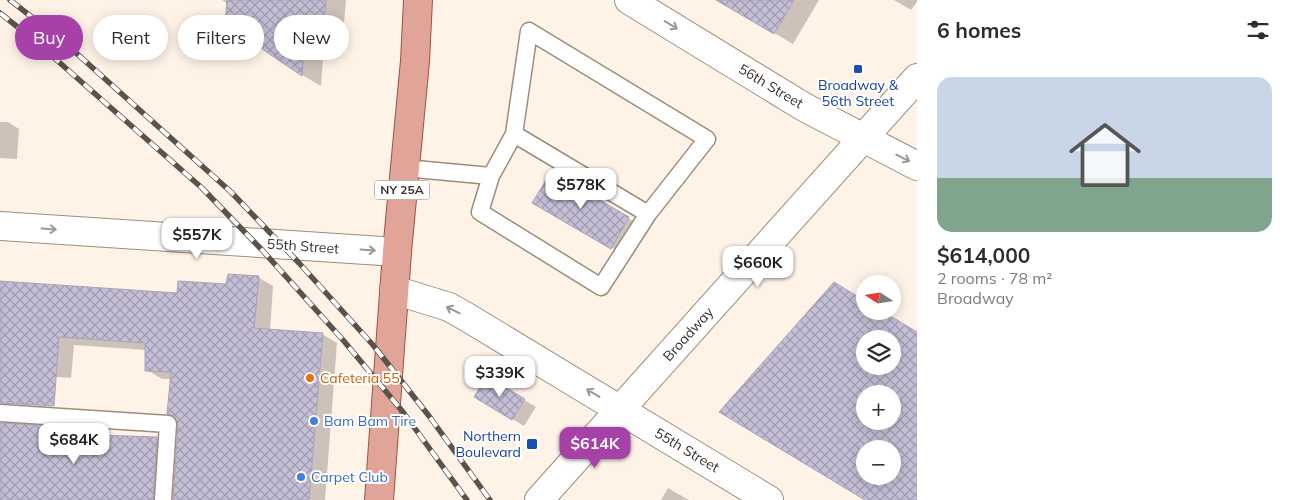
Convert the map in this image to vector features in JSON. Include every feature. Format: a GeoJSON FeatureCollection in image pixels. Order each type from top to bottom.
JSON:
{"type":"FeatureCollection","features":[{"type":"Feature","properties":{"kind":"main road","name":"NY 25A"},"geometry":{"type":"LineString","coordinates":[[379,500],[396,252],[415,61],[418,0]]}},
{"type":"Feature","properties":{"kind":"street","name":"56th Street"},"geometry":{"type":"LineString","coordinates":[[629,0],[804,107],[917,166]]}},
{"type":"Feature","properties":{"kind":"street","name":"Broadway"},"geometry":{"type":"LineString","coordinates":[[539,500],[917,78]]}},
{"type":"Feature","properties":{"kind":"street","name":"55th Street"},"geometry":{"type":"LineString","coordinates":[[0,226],[396,252]]}},
{"type":"Feature","properties":{"kind":"street","name":"55th Street"},"geometry":{"type":"LineString","coordinates":[[394,290],[449,307],[769,500]]}},
{"type":"Feature","properties":{"kind":"lane"},"geometry":{"type":"LineString","coordinates":[[529,31],[707,139],[648,214],[602,287],[480,212],[491,176],[514,134],[529,31]]}},
{"type":"Feature","properties":{"kind":"lane"},"geometry":{"type":"LineString","coordinates":[[514,134],[648,214]]}},
{"type":"Feature","properties":{"kind":"lane"},"geometry":{"type":"LineString","coordinates":[[404,168],[491,176]]}},
{"type":"Feature","properties":{"kind":"lane"},"geometry":{"type":"LineString","coordinates":[[0,413],[168,424],[163,500]]}},
{"type":"Feature","properties":{"kind":"building"},"geometry":{"type":"Polygon","coordinates":[[[227,0],[326,0],[325,15],[274,15],[274,57],[264,50],[264,15],[226,15],[227,0]]]}},
{"type":"Feature","properties":{"kind":"building"},"geometry":{"type":"Polygon","coordinates":[[[716,0],[794,0],[774,34],[716,0]]]}},
{"type":"Feature","properties":{"kind":"building"},"geometry":{"type":"Polygon","coordinates":[[[278,60],[303,60],[302,76],[278,60]]]}},
{"type":"Feature","properties":{"kind":"building"},"geometry":{"type":"Polygon","coordinates":[[[551,172],[629,217],[611,249],[532,203],[551,172]]]}},
{"type":"Feature","properties":{"kind":"building"},"geometry":{"type":"Polygon","coordinates":[[[228,274],[259,276],[254,328],[323,333],[309,500],[173,500],[178,425],[174,416],[167,414],[171,372],[145,371],[145,343],[59,337],[54,406],[0,403],[0,281],[177,293],[178,281],[226,284],[228,274]]]}},
{"type":"Feature","properties":{"kind":"building"},"geometry":{"type":"Polygon","coordinates":[[[834,282],[856,295],[856,320],[897,320],[917,332],[917,500],[865,500],[719,412],[834,282]]]}},
{"type":"Feature","properties":{"kind":"building"},"geometry":{"type":"Polygon","coordinates":[[[487,376],[525,399],[512,420],[474,397],[487,376]]]}},
{"type":"Feature","properties":{"kind":"building"},"geometry":{"type":"Polygon","coordinates":[[[0,423],[52,426],[52,429],[101,432],[101,435],[157,437],[153,500],[0,500],[0,423]]]}},
{"type":"Feature","properties":{"kind":"railway"},"geometry":{"type":"LineString","coordinates":[[10,0],[65,43],[231,192],[299,263],[373,345],[429,416],[490,500]]}},
{"type":"Feature","properties":{"kind":"railway"},"geometry":{"type":"LineString","coordinates":[[0,13],[35,41],[202,188],[263,251],[343,340],[403,412],[467,500]]}},
{"type":"Feature","properties":{"kind":"place","name":"Broadway & 56th Street"},"geometry":{"type":"Point","coordinates":[858,69]}},
{"type":"Feature","properties":{"kind":"place","name":"Cafeteria 55"},"geometry":{"type":"Point","coordinates":[310,378]}},
{"type":"Feature","properties":{"kind":"place","name":"Bam Bam Tire"},"geometry":{"type":"Point","coordinates":[314,421]}},
{"type":"Feature","properties":{"kind":"place","name":"Northern Boulevard"},"geometry":{"type":"Point","coordinates":[532,444]}},
{"type":"Feature","properties":{"kind":"place","name":"Carpet Club"},"geometry":{"type":"Point","coordinates":[301,477]}}]}
